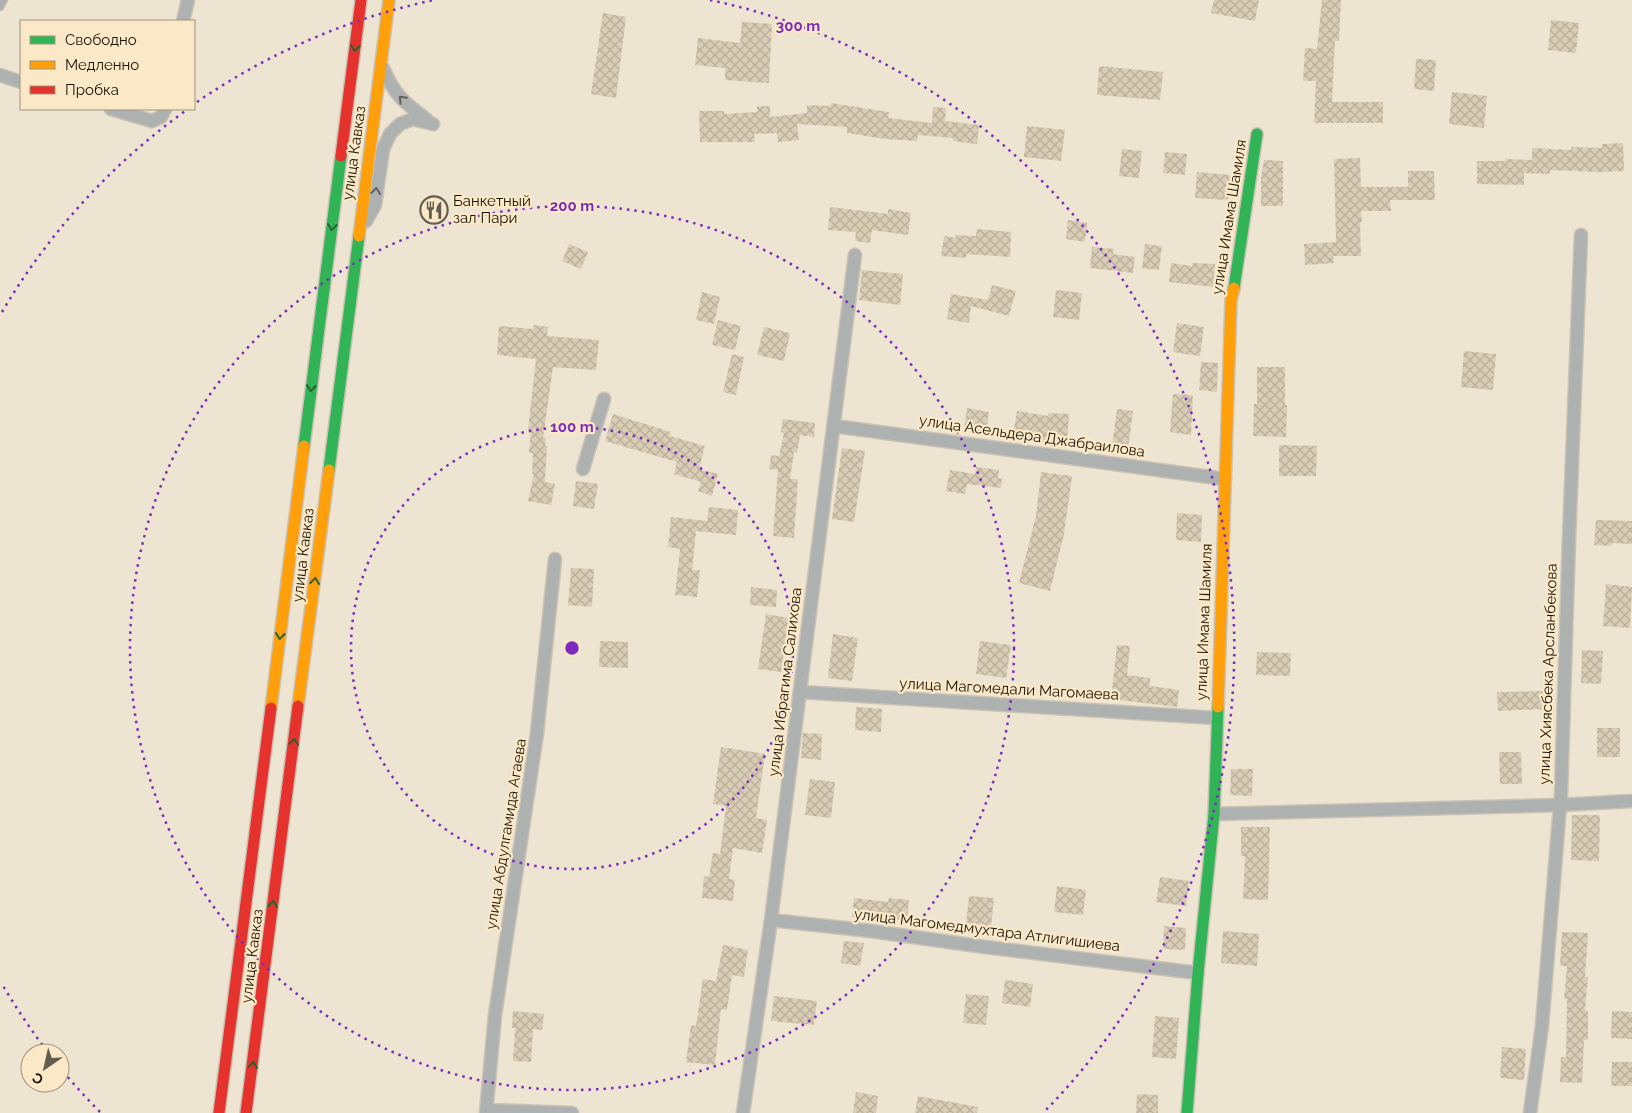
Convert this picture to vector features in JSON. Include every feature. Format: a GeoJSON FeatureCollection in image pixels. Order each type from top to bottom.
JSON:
{"type":"FeatureCollection","features":[{"type":"Feature","properties":{"kind":"main road","name":"улица Кавказ"},"geometry":{"type":"LineString","coordinates":[[218,1113],[361,0]]}},
{"type":"Feature","properties":{"kind":"main road","name":"улица Кавказ"},"geometry":{"type":"LineString","coordinates":[[246,1113],[389,0]]}},
{"type":"Feature","properties":{"kind":"main road","name":"улица Имама Шамиля"},"geometry":{"type":"LineString","coordinates":[[1188,1113],[1198,973],[1214,814],[1231,300],[1257,134]]}},
{"type":"Feature","properties":{"kind":"street"},"geometry":{"type":"LineString","coordinates":[[184,20],[188,0]]}},
{"type":"Feature","properties":{"kind":"street"},"geometry":{"type":"LineString","coordinates":[[359,236],[375,204],[383,149],[390,134],[400,124],[413,119],[433,124],[403,101],[391,86],[381,64]]}},
{"type":"Feature","properties":{"kind":"street"},"geometry":{"type":"LineString","coordinates":[[0,76],[20,82]]}},
{"type":"Feature","properties":{"kind":"street"},"geometry":{"type":"LineString","coordinates":[[114,110],[152,121],[162,117],[165,110]]}},
{"type":"Feature","properties":{"kind":"street","name":"улица Хиясбека Арсланбекова"},"geometry":{"type":"LineString","coordinates":[[1530,1113],[1542,1026],[1560,805],[1581,235]]}},
{"type":"Feature","properties":{"kind":"street","name":"улица Ибрагима Салихова"},"geometry":{"type":"LineString","coordinates":[[743,1113],[771,920],[855,255]]}},
{"type":"Feature","properties":{"kind":"street"},"geometry":{"type":"LineString","coordinates":[[584,469],[604,399]]}},
{"type":"Feature","properties":{"kind":"street","name":"улица Асельдера Джабраилова"},"geometry":{"type":"LineString","coordinates":[[834,426],[1225,478]]}},
{"type":"Feature","properties":{"kind":"street","name":"улица Абдулгамида Агаева"},"geometry":{"type":"LineString","coordinates":[[486,1111],[495,1015],[537,733],[555,559]]}},
{"type":"Feature","properties":{"kind":"street","name":"улица Магомедали Магомаева"},"geometry":{"type":"LineString","coordinates":[[800,692],[1216,718]]}},
{"type":"Feature","properties":{"kind":"street"},"geometry":{"type":"LineString","coordinates":[[1214,814],[1560,805],[1632,801]]}},
{"type":"Feature","properties":{"kind":"street","name":"улица Магомедмухтара Атлигишиева"},"geometry":{"type":"LineString","coordinates":[[771,920],[872,930],[985,947],[1198,973]]}},
{"type":"Feature","properties":{"kind":"street"},"geometry":{"type":"LineString","coordinates":[[486,1111],[572,1113]]}},
{"type":"Feature","properties":{"kind":"lane"},"geometry":{"type":"LineString","coordinates":[[0,7],[4,0]]}},
{"type":"Feature","properties":{"kind":"building"},"geometry":{"type":"Polygon","coordinates":[[[1214,0],[1259,0],[1255,21],[1211,13],[1214,0]]]}},
{"type":"Feature","properties":{"kind":"building"},"geometry":{"type":"Polygon","coordinates":[[[1322,0],[1341,0],[1339,41],[1335,41],[1332,102],[1383,102],[1383,123],[1314,123],[1316,81],[1303,81],[1305,48],[1317,49],[1322,0]]]}},
{"type":"Feature","properties":{"kind":"building"},"geometry":{"type":"Polygon","coordinates":[[[603,13],[626,17],[616,98],[591,94],[603,13]]]}},
{"type":"Feature","properties":{"kind":"building"},"geometry":{"type":"Polygon","coordinates":[[[1551,20],[1579,23],[1576,53],[1548,50],[1551,20]]]}},
{"type":"Feature","properties":{"kind":"building"},"geometry":{"type":"Polygon","coordinates":[[[742,22],[772,24],[769,83],[725,80],[725,68],[695,65],[698,38],[740,43],[742,22]]]}},
{"type":"Feature","properties":{"kind":"building"},"geometry":{"type":"Polygon","coordinates":[[[1416,59],[1436,60],[1434,91],[1414,89],[1416,59]]]}},
{"type":"Feature","properties":{"kind":"building"},"geometry":{"type":"Polygon","coordinates":[[[1099,66],[1163,72],[1160,100],[1097,95],[1099,66]]]}},
{"type":"Feature","properties":{"kind":"building"},"geometry":{"type":"Polygon","coordinates":[[[1452,92],[1487,96],[1484,128],[1449,124],[1452,92]]]}},
{"type":"Feature","properties":{"kind":"building"},"geometry":{"type":"Polygon","coordinates":[[[831,103],[889,112],[888,118],[932,123],[933,107],[946,108],[945,121],[979,125],[977,144],[953,141],[953,138],[918,135],[917,141],[885,139],[847,133],[847,127],[797,124],[799,140],[778,142],[777,133],[754,134],[755,142],[700,142],[699,111],[724,111],[724,114],[757,112],[757,106],[770,106],[770,117],[807,113],[807,105],[830,106],[831,103]]]}},
{"type":"Feature","properties":{"kind":"building"},"geometry":{"type":"Polygon","coordinates":[[[1027,126],[1065,130],[1061,161],[1024,157],[1027,126]]]}},
{"type":"Feature","properties":{"kind":"building"},"geometry":{"type":"Polygon","coordinates":[[[1623,143],[1624,171],[1550,170],[1550,174],[1524,173],[1524,185],[1477,184],[1477,161],[1532,160],[1532,148],[1571,150],[1571,147],[1602,148],[1602,144],[1623,143]]]}},
{"type":"Feature","properties":{"kind":"building"},"geometry":{"type":"Polygon","coordinates":[[[1122,149],[1142,151],[1139,178],[1119,176],[1122,149]]]}},
{"type":"Feature","properties":{"kind":"building"},"geometry":{"type":"Polygon","coordinates":[[[1165,152],[1187,154],[1185,175],[1163,173],[1165,152]]]}},
{"type":"Feature","properties":{"kind":"building"},"geometry":{"type":"Polygon","coordinates":[[[1360,158],[1361,187],[1408,187],[1408,171],[1434,171],[1435,200],[1390,200],[1391,211],[1361,211],[1361,256],[1333,256],[1334,263],[1305,265],[1304,244],[1336,242],[1334,159],[1360,158]]]}},
{"type":"Feature","properties":{"kind":"building"},"geometry":{"type":"Polygon","coordinates":[[[1264,160],[1283,161],[1283,206],[1261,206],[1261,177],[1264,160]]]}},
{"type":"Feature","properties":{"kind":"building"},"geometry":{"type":"Polygon","coordinates":[[[1197,172],[1230,175],[1228,200],[1195,198],[1197,172]]]}},
{"type":"Feature","properties":{"kind":"building"},"geometry":{"type":"Polygon","coordinates":[[[830,207],[888,214],[888,209],[911,213],[908,235],[872,230],[870,243],[855,241],[856,232],[828,230],[830,207]]]}},
{"type":"Feature","properties":{"kind":"building"},"geometry":{"type":"Polygon","coordinates":[[[1068,220],[1087,223],[1085,242],[1066,239],[1068,220]]]}},
{"type":"Feature","properties":{"kind":"building"},"geometry":{"type":"Polygon","coordinates":[[[977,229],[1011,232],[1010,257],[966,254],[966,258],[941,256],[944,236],[955,238],[956,235],[976,236],[977,229]]]}},
{"type":"Feature","properties":{"kind":"building"},"geometry":{"type":"Polygon","coordinates":[[[569,244],[588,252],[581,269],[562,261],[569,244]]]}},
{"type":"Feature","properties":{"kind":"building"},"geometry":{"type":"Polygon","coordinates":[[[1145,244],[1162,246],[1159,270],[1142,268],[1145,244]]]}},
{"type":"Feature","properties":{"kind":"building"},"geometry":{"type":"Polygon","coordinates":[[[1092,247],[1114,249],[1113,254],[1135,257],[1133,273],[1090,268],[1092,247]]]}},
{"type":"Feature","properties":{"kind":"building"},"geometry":{"type":"Polygon","coordinates":[[[1171,263],[1192,266],[1193,263],[1215,264],[1213,287],[1169,282],[1171,263]]]}},
{"type":"Feature","properties":{"kind":"building"},"geometry":{"type":"Polygon","coordinates":[[[862,270],[903,274],[900,305],[859,300],[862,270]]]}},
{"type":"Feature","properties":{"kind":"building"},"geometry":{"type":"Polygon","coordinates":[[[992,285],[1016,291],[1009,316],[971,306],[969,323],[947,319],[951,294],[988,300],[992,285]]]}},
{"type":"Feature","properties":{"kind":"building"},"geometry":{"type":"Polygon","coordinates":[[[1056,290],[1082,293],[1079,320],[1053,317],[1056,290]]]}},
{"type":"Feature","properties":{"kind":"building"},"geometry":{"type":"Polygon","coordinates":[[[702,292],[720,297],[714,324],[696,320],[702,292]]]}},
{"type":"Feature","properties":{"kind":"building"},"geometry":{"type":"Polygon","coordinates":[[[718,320],[741,326],[735,350],[712,345],[718,320]]]}},
{"type":"Feature","properties":{"kind":"building"},"geometry":{"type":"Polygon","coordinates":[[[1177,323],[1204,327],[1200,356],[1173,352],[1177,323]]]}},
{"type":"Feature","properties":{"kind":"building"},"geometry":{"type":"Polygon","coordinates":[[[534,325],[548,327],[547,336],[599,340],[596,370],[553,367],[543,438],[546,438],[545,446],[547,446],[545,482],[555,484],[551,505],[528,501],[534,474],[532,474],[533,453],[529,453],[531,430],[528,430],[536,359],[497,355],[499,326],[533,329],[534,325]]]}},
{"type":"Feature","properties":{"kind":"building"},"geometry":{"type":"Polygon","coordinates":[[[764,327],[790,333],[784,361],[757,355],[764,327]]]}},
{"type":"Feature","properties":{"kind":"building"},"geometry":{"type":"Polygon","coordinates":[[[1464,351],[1496,354],[1493,390],[1461,387],[1464,351]]]}},
{"type":"Feature","properties":{"kind":"building"},"geometry":{"type":"Polygon","coordinates":[[[732,354],[744,357],[736,395],[723,392],[732,354]]]}},
{"type":"Feature","properties":{"kind":"building"},"geometry":{"type":"Polygon","coordinates":[[[1201,362],[1218,363],[1217,392],[1199,390],[1201,362]]]}},
{"type":"Feature","properties":{"kind":"building"},"geometry":{"type":"Polygon","coordinates":[[[1257,367],[1285,367],[1286,437],[1253,436],[1254,404],[1257,404],[1257,367]]]}},
{"type":"Feature","properties":{"kind":"building"},"geometry":{"type":"Polygon","coordinates":[[[1173,394],[1193,395],[1191,435],[1170,432],[1173,394]]]}},
{"type":"Feature","properties":{"kind":"building"},"geometry":{"type":"Polygon","coordinates":[[[967,408],[989,412],[986,433],[964,429],[967,408]]]}},
{"type":"Feature","properties":{"kind":"building"},"geometry":{"type":"Polygon","coordinates":[[[1117,409],[1133,411],[1128,449],[1112,447],[1117,409]]]}},
{"type":"Feature","properties":{"kind":"building"},"geometry":{"type":"Polygon","coordinates":[[[1017,411],[1048,416],[1048,413],[1069,414],[1067,443],[1013,436],[1017,411]]]}},
{"type":"Feature","properties":{"kind":"building"},"geometry":{"type":"Polygon","coordinates":[[[613,414],[671,432],[670,436],[705,446],[699,469],[718,474],[712,496],[698,491],[701,482],[674,474],[677,462],[605,441],[613,414]]]}},
{"type":"Feature","properties":{"kind":"building"},"geometry":{"type":"Polygon","coordinates":[[[783,419],[815,423],[814,437],[800,435],[797,453],[794,452],[790,479],[798,479],[794,538],[773,536],[778,470],[769,469],[771,455],[779,456],[784,433],[781,432],[783,419]]]}},
{"type":"Feature","properties":{"kind":"building"},"geometry":{"type":"Polygon","coordinates":[[[1279,445],[1317,446],[1316,476],[1279,476],[1279,445]]]}},
{"type":"Feature","properties":{"kind":"building"},"geometry":{"type":"Polygon","coordinates":[[[842,448],[865,451],[854,522],[832,519],[842,448]]]}},
{"type":"Feature","properties":{"kind":"building"},"geometry":{"type":"Polygon","coordinates":[[[976,467],[999,470],[998,478],[1002,479],[1001,488],[967,484],[965,494],[946,491],[950,470],[975,474],[976,467]]]}},
{"type":"Feature","properties":{"kind":"building"},"geometry":{"type":"Polygon","coordinates":[[[1041,472],[1072,476],[1064,534],[1050,591],[1019,583],[1036,516],[1041,472]]]}},
{"type":"Feature","properties":{"kind":"building"},"geometry":{"type":"Polygon","coordinates":[[[576,481],[598,484],[594,509],[573,506],[576,481]]]}},
{"type":"Feature","properties":{"kind":"building"},"geometry":{"type":"Polygon","coordinates":[[[709,507],[738,510],[736,535],[696,531],[692,570],[700,570],[697,597],[675,595],[680,549],[668,547],[671,517],[707,521],[709,507]]]}},
{"type":"Feature","properties":{"kind":"building"},"geometry":{"type":"Polygon","coordinates":[[[1177,513],[1202,515],[1201,542],[1176,540],[1177,513]]]}},
{"type":"Feature","properties":{"kind":"building"},"geometry":{"type":"Polygon","coordinates":[[[1596,520],[1632,521],[1632,544],[1612,543],[1611,546],[1594,545],[1596,520]]]}},
{"type":"Feature","properties":{"kind":"building"},"geometry":{"type":"Polygon","coordinates":[[[571,568],[594,569],[592,607],[568,605],[571,568]]]}},
{"type":"Feature","properties":{"kind":"building"},"geometry":{"type":"Polygon","coordinates":[[[1606,584],[1632,587],[1630,628],[1603,626],[1606,584]]]}},
{"type":"Feature","properties":{"kind":"building"},"geometry":{"type":"Polygon","coordinates":[[[751,587],[777,590],[776,607],[750,605],[751,587]]]}},
{"type":"Feature","properties":{"kind":"building"},"geometry":{"type":"Polygon","coordinates":[[[766,614],[789,618],[781,672],[758,669],[766,614]]]}},
{"type":"Feature","properties":{"kind":"building"},"geometry":{"type":"Polygon","coordinates":[[[833,634],[858,638],[852,681],[828,678],[833,634]]]}},
{"type":"Feature","properties":{"kind":"building"},"geometry":{"type":"Polygon","coordinates":[[[600,641],[628,642],[628,668],[599,667],[600,641]]]}},
{"type":"Feature","properties":{"kind":"building"},"geometry":{"type":"Polygon","coordinates":[[[980,641],[1011,645],[1006,678],[976,674],[980,641]]]}},
{"type":"Feature","properties":{"kind":"building"},"geometry":{"type":"Polygon","coordinates":[[[1117,645],[1130,646],[1127,675],[1150,678],[1150,686],[1179,690],[1177,707],[1111,699],[1117,645]]]}},
{"type":"Feature","properties":{"kind":"building"},"geometry":{"type":"Polygon","coordinates":[[[1582,650],[1603,651],[1601,684],[1581,683],[1582,650]]]}},
{"type":"Feature","properties":{"kind":"building"},"geometry":{"type":"Polygon","coordinates":[[[1257,652],[1291,653],[1290,676],[1256,675],[1257,652]]]}},
{"type":"Feature","properties":{"kind":"building"},"geometry":{"type":"Polygon","coordinates":[[[1544,691],[1545,709],[1498,711],[1497,692],[1544,691]]]}},
{"type":"Feature","properties":{"kind":"building"},"geometry":{"type":"Polygon","coordinates":[[[856,707],[882,709],[881,732],[855,730],[856,707]]]}},
{"type":"Feature","properties":{"kind":"building"},"geometry":{"type":"Polygon","coordinates":[[[1597,728],[1620,728],[1620,757],[1597,757],[1597,728]]]}},
{"type":"Feature","properties":{"kind":"building"},"geometry":{"type":"Polygon","coordinates":[[[803,733],[822,734],[821,760],[801,758],[803,733]]]}},
{"type":"Feature","properties":{"kind":"building"},"geometry":{"type":"Polygon","coordinates":[[[721,747],[765,754],[756,818],[767,820],[762,853],[733,848],[729,879],[735,880],[733,901],[702,898],[704,876],[709,877],[713,853],[720,854],[726,806],[713,804],[721,747]]]}},
{"type":"Feature","properties":{"kind":"building"},"geometry":{"type":"Polygon","coordinates":[[[1499,752],[1521,752],[1522,784],[1500,784],[1499,752]]]}},
{"type":"Feature","properties":{"kind":"building"},"geometry":{"type":"Polygon","coordinates":[[[1231,769],[1253,769],[1252,796],[1230,795],[1231,769]]]}},
{"type":"Feature","properties":{"kind":"building"},"geometry":{"type":"Polygon","coordinates":[[[810,779],[835,782],[831,818],[805,815],[810,779]]]}},
{"type":"Feature","properties":{"kind":"building"},"geometry":{"type":"Polygon","coordinates":[[[1572,815],[1600,815],[1599,861],[1571,860],[1572,815]]]}},
{"type":"Feature","properties":{"kind":"building"},"geometry":{"type":"Polygon","coordinates":[[[1241,827],[1270,827],[1268,900],[1243,899],[1245,856],[1241,856],[1241,827]]]}},
{"type":"Feature","properties":{"kind":"building"},"geometry":{"type":"Polygon","coordinates":[[[1160,877],[1189,881],[1186,906],[1156,902],[1160,877]]]}},
{"type":"Feature","properties":{"kind":"building"},"geometry":{"type":"Polygon","coordinates":[[[1057,886],[1086,890],[1083,915],[1054,912],[1057,886]]]}},
{"type":"Feature","properties":{"kind":"building"},"geometry":{"type":"Polygon","coordinates":[[[969,896],[994,898],[991,927],[966,924],[969,896]]]}},
{"type":"Feature","properties":{"kind":"building"},"geometry":{"type":"Polygon","coordinates":[[[854,898],[888,902],[889,898],[909,900],[907,921],[852,917],[854,898]]]}},
{"type":"Feature","properties":{"kind":"building"},"geometry":{"type":"Polygon","coordinates":[[[1164,926],[1186,928],[1185,950],[1163,949],[1164,926]]]}},
{"type":"Feature","properties":{"kind":"building"},"geometry":{"type":"Polygon","coordinates":[[[1223,931],[1259,934],[1257,966],[1221,963],[1223,931]]]}},
{"type":"Feature","properties":{"kind":"building"},"geometry":{"type":"Polygon","coordinates":[[[1562,932],[1588,933],[1585,977],[1588,977],[1585,1010],[1588,1011],[1588,1040],[1584,1040],[1582,1083],[1560,1082],[1561,1057],[1566,1057],[1567,999],[1564,999],[1567,966],[1560,966],[1562,932]]]}},
{"type":"Feature","properties":{"kind":"building"},"geometry":{"type":"Polygon","coordinates":[[[844,941],[864,943],[860,966],[841,963],[844,941]]]}},
{"type":"Feature","properties":{"kind":"building"},"geometry":{"type":"Polygon","coordinates":[[[723,945],[748,950],[744,977],[732,975],[727,1010],[721,1009],[715,1065],[686,1062],[691,1025],[696,1026],[703,979],[716,981],[723,945]]]}},
{"type":"Feature","properties":{"kind":"building"},"geometry":{"type":"Polygon","coordinates":[[[1005,980],[1033,984],[1030,1007],[1002,1003],[1005,980]]]}},
{"type":"Feature","properties":{"kind":"building"},"geometry":{"type":"Polygon","coordinates":[[[966,994],[989,996],[986,1025],[963,1023],[966,994]]]}},
{"type":"Feature","properties":{"kind":"building"},"geometry":{"type":"Polygon","coordinates":[[[774,996],[817,1001],[814,1025],[771,1021],[774,996]]]}},
{"type":"Feature","properties":{"kind":"building"},"geometry":{"type":"Polygon","coordinates":[[[513,1011],[544,1014],[542,1030],[533,1029],[531,1062],[513,1061],[515,1028],[512,1028],[513,1011]]]}},
{"type":"Feature","properties":{"kind":"building"},"geometry":{"type":"Polygon","coordinates":[[[1612,1011],[1632,1012],[1632,1039],[1611,1038],[1612,1011]]]}},
{"type":"Feature","properties":{"kind":"building"},"geometry":{"type":"Polygon","coordinates":[[[1155,1016],[1179,1018],[1176,1059],[1152,1057],[1155,1016]]]}},
{"type":"Feature","properties":{"kind":"building"},"geometry":{"type":"Polygon","coordinates":[[[1502,1047],[1526,1049],[1524,1080],[1500,1078],[1502,1047]]]}},
{"type":"Feature","properties":{"kind":"building"},"geometry":{"type":"Polygon","coordinates":[[[1612,1062],[1632,1062],[1632,1086],[1611,1086],[1612,1062]]]}},
{"type":"Feature","properties":{"kind":"building"},"geometry":{"type":"Polygon","coordinates":[[[856,1092],[878,1096],[876,1113],[853,1113],[856,1092]]]}},
{"type":"Feature","properties":{"kind":"building"},"geometry":{"type":"Polygon","coordinates":[[[1137,1094],[1158,1095],[1158,1113],[1136,1113],[1137,1094]]]}},
{"type":"Feature","properties":{"kind":"building"},"geometry":{"type":"Polygon","coordinates":[[[918,1096],[978,1107],[977,1113],[915,1113],[918,1096]]]}},
{"type":"Feature","properties":{"kind":"traffic: fast"},"geometry":{"type":"LineString","coordinates":[[1234,288],[1257,134]]}},
{"type":"Feature","properties":{"kind":"traffic: fast"},"geometry":{"type":"LineString","coordinates":[[304,446],[341,156]]}},
{"type":"Feature","properties":{"kind":"traffic: fast"},"geometry":{"type":"LineString","coordinates":[[329,470],[359,236]]}},
{"type":"Feature","properties":{"kind":"traffic: fast"},"geometry":{"type":"LineString","coordinates":[[1187,1113],[1198,973],[1214,814],[1218,707]]}},
{"type":"Feature","properties":{"kind":"traffic: slow"},"geometry":{"type":"LineString","coordinates":[[359,236],[389,0]]}},
{"type":"Feature","properties":{"kind":"traffic: slow"},"geometry":{"type":"LineString","coordinates":[[1218,707],[1231,300],[1234,288]]}},
{"type":"Feature","properties":{"kind":"traffic: slow"},"geometry":{"type":"LineString","coordinates":[[271,708],[304,446]]}},
{"type":"Feature","properties":{"kind":"traffic: slow"},"geometry":{"type":"LineString","coordinates":[[298,706],[329,470]]}},
{"type":"Feature","properties":{"kind":"traffic: jam"},"geometry":{"type":"LineString","coordinates":[[341,156],[361,0]]}},
{"type":"Feature","properties":{"kind":"traffic: jam"},"geometry":{"type":"LineString","coordinates":[[246,1113],[298,706]]}},
{"type":"Feature","properties":{"kind":"traffic: jam"},"geometry":{"type":"LineString","coordinates":[[219,1113],[271,708]]}},
{"type":"Feature","properties":{"kind":"place","name":"Банкетный зал Пари"},"geometry":{"type":"Point","coordinates":[434,210]}}]}
